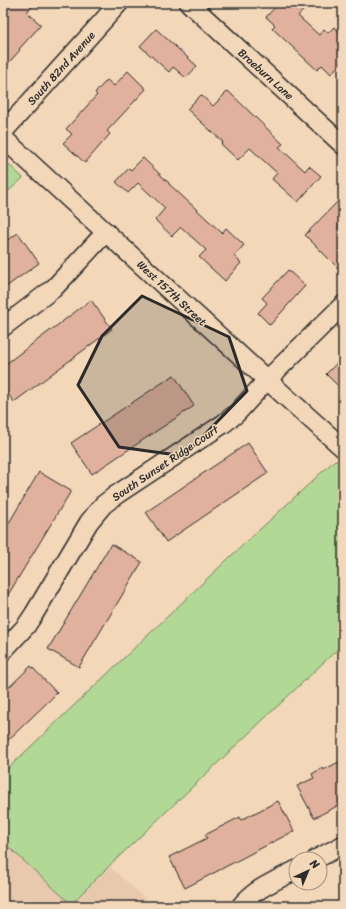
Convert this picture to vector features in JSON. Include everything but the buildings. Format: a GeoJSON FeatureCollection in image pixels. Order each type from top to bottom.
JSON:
{"type":"FeatureCollection","features":[{"type":"Feature","properties":{"kind":"street","name":"South 82nd Avenue"},"geometry":{"type":"LineString","coordinates":[[3,132],[119,3]]}},
{"type":"Feature","properties":{"kind":"street","name":"Braeburn Lane"},"geometry":{"type":"LineString","coordinates":[[188,3],[343,145]]}},
{"type":"Feature","properties":{"kind":"street","name":"West 157th Street"},"geometry":{"type":"LineString","coordinates":[[3,138],[343,448]]}},
{"type":"Feature","properties":{"kind":"street"},"geometry":{"type":"LineString","coordinates":[[3,327],[54,288],[106,232]]}},
{"type":"Feature","properties":{"kind":"street","name":"South Sunset Ridge Court"},"geometry":{"type":"LineString","coordinates":[[3,651],[26,626],[89,522],[103,505],[236,414],[267,380],[343,305]]}},
{"type":"Feature","properties":{"kind":"street"},"geometry":{"type":"LineString","coordinates":[[328,853],[343,845]]}},
{"type":"Feature","properties":{"kind":"street"},"geometry":{"type":"LineString","coordinates":[[241,906],[245,900],[257,891],[288,874]]}},
{"type":"Feature","properties":{"kind":"highlighted area"},"geometry":{"type":"Polygon","coordinates":[[[142,296],[229,337],[247,391],[184,456],[119,447],[78,385],[102,336],[142,296]]]}},
{"type":"Feature","properties":{"kind":"shaded area"},"geometry":{"type":"Polygon","coordinates":[[[3,842],[71,904],[109,866],[153,906],[3,906],[3,842]]]}},
{"type":"Feature","properties":{"kind":"green space"},"geometry":{"type":"Polygon","coordinates":[[[3,159],[23,178],[3,196],[3,159]]]}},
{"type":"Feature","properties":{"kind":"green space"},"geometry":{"type":"Polygon","coordinates":[[[335,460],[343,465],[343,644],[109,866],[71,904],[3,842],[3,773],[231,556],[335,460]]]}}]}
